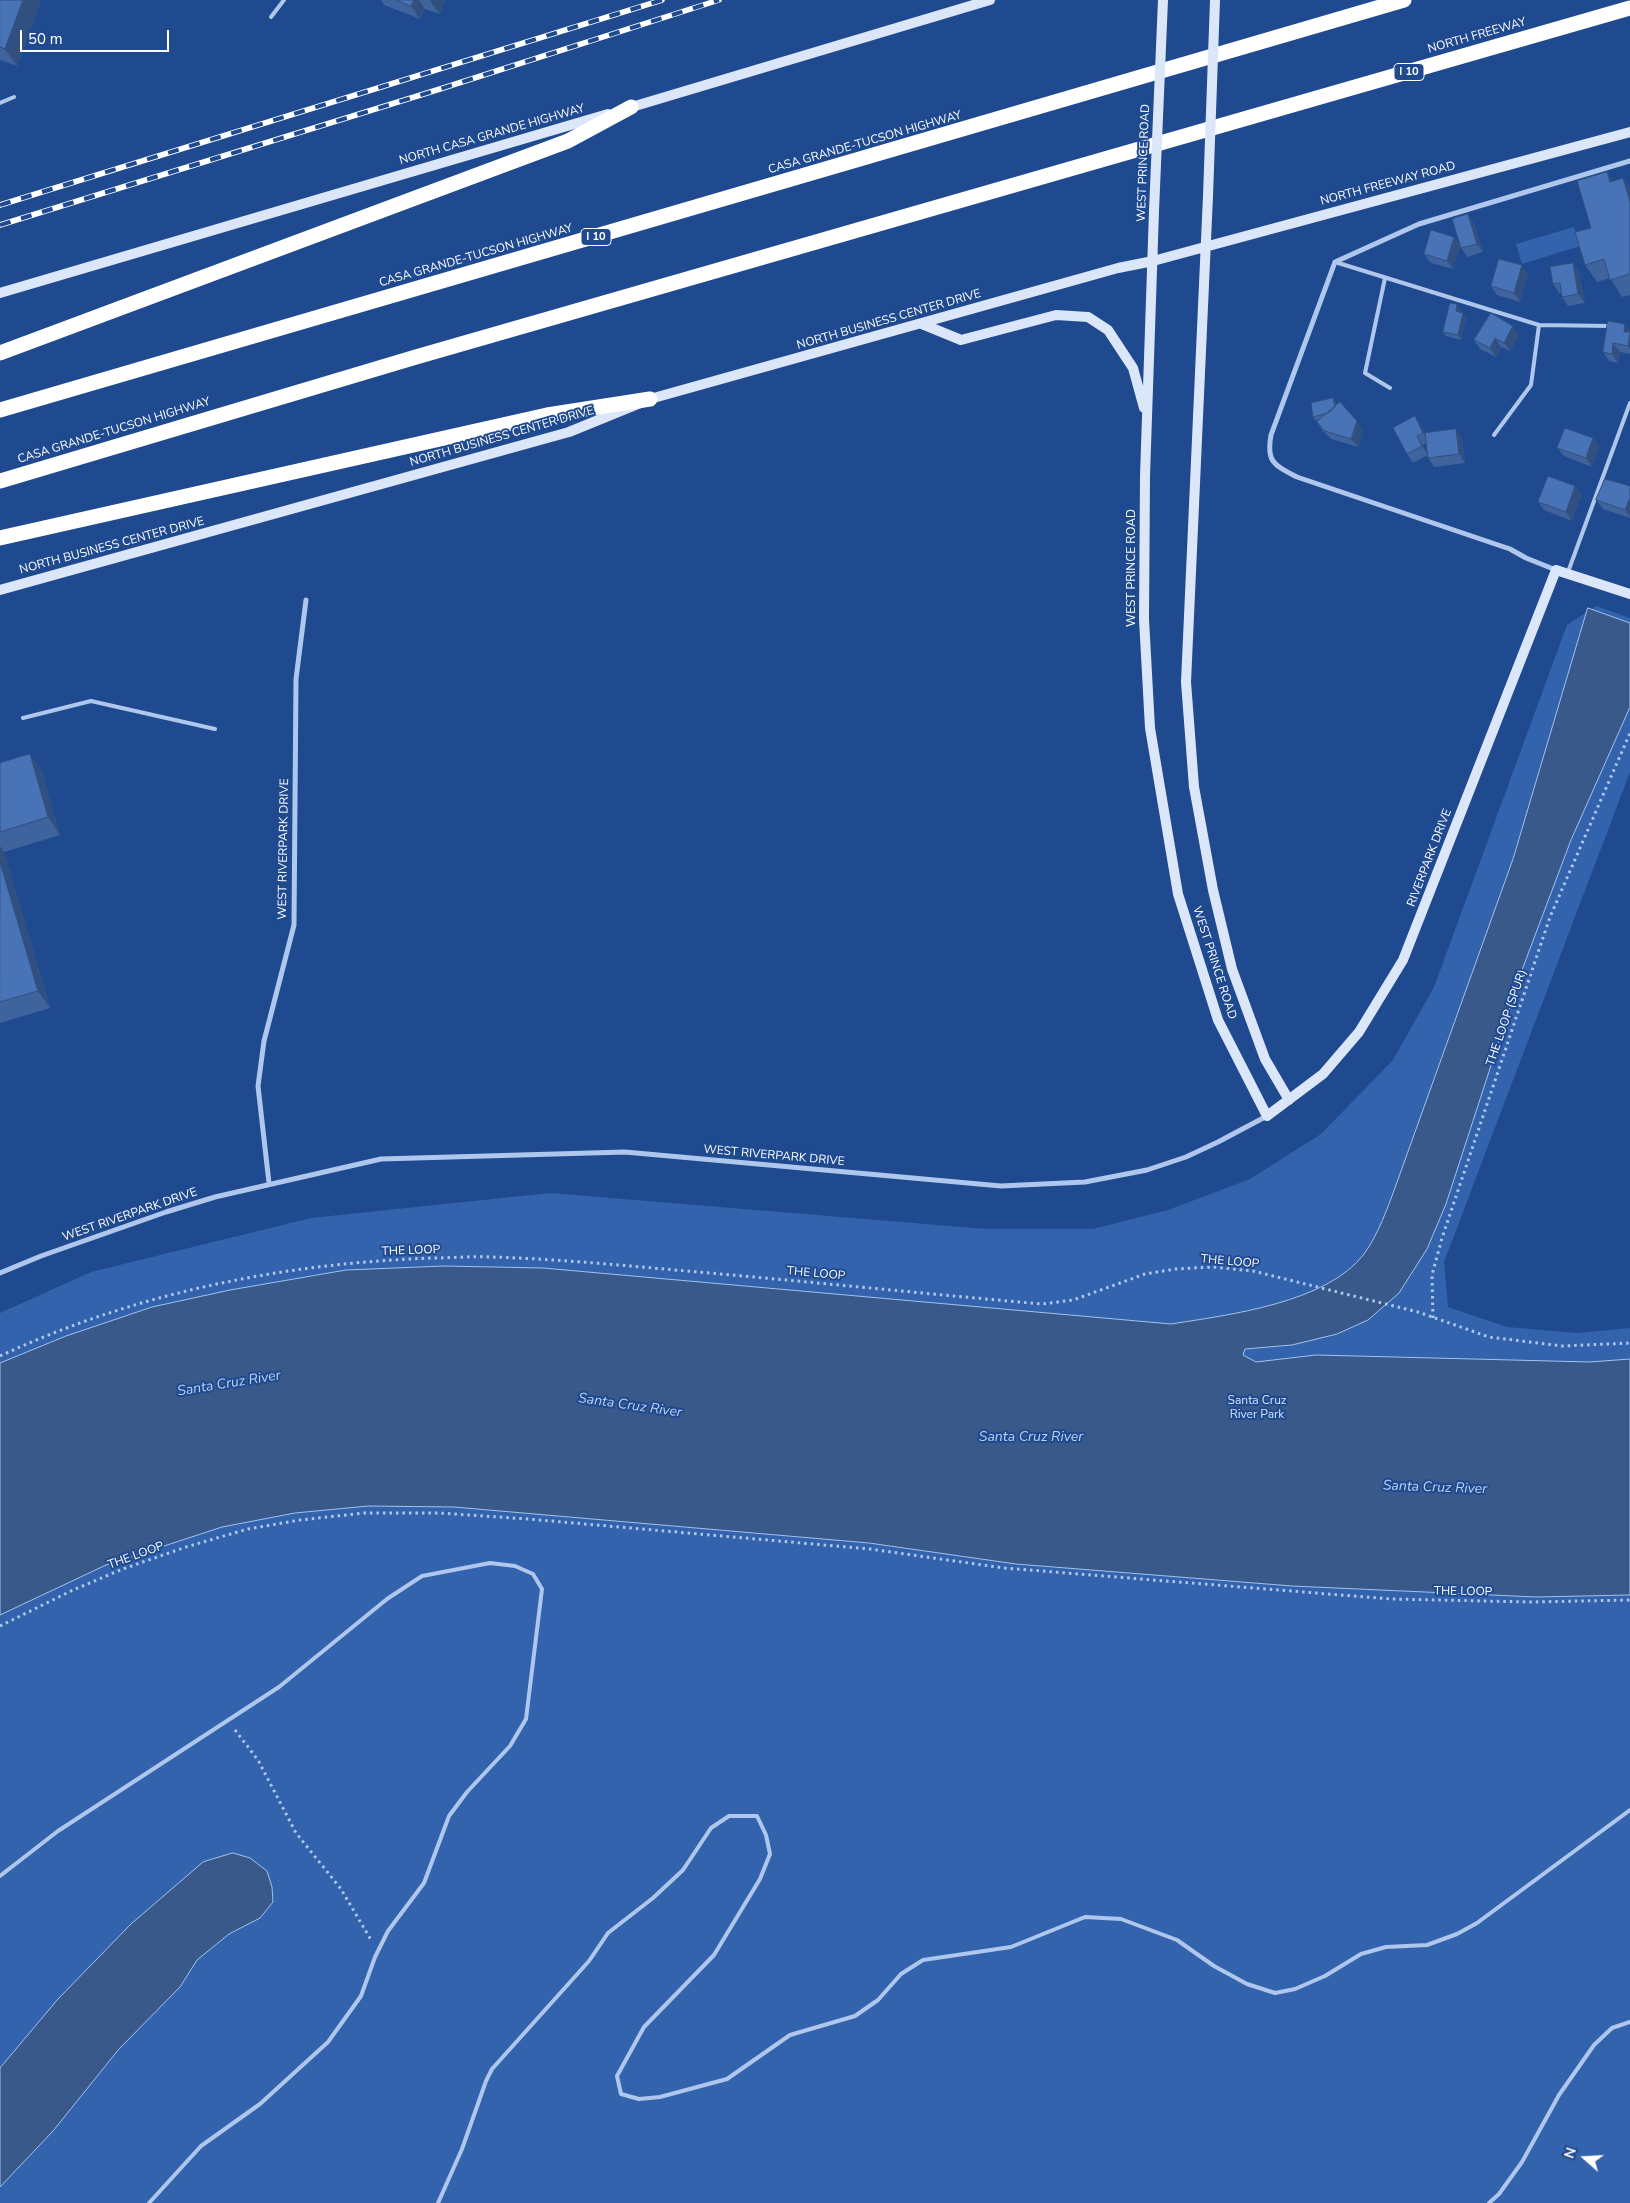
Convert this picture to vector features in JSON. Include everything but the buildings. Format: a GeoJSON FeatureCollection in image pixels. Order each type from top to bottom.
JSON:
{"type":"FeatureCollection","features":[{"type":"Feature","properties":{"kind":"highway","name":"CASA GRANDE-TUCSON HIGHWAY"},"geometry":{"type":"LineString","coordinates":[[0,410],[1404,0]]}},
{"type":"Feature","properties":{"kind":"highway","name":"NORTH FREEWAY"},"geometry":{"type":"LineString","coordinates":[[1188,136],[1630,8]]}},
{"type":"Feature","properties":{"kind":"highway"},"geometry":{"type":"LineString","coordinates":[[0,353],[568,141],[631,107]]}},
{"type":"Feature","properties":{"kind":"highway","name":"CASA GRANDE-TUCSON HIGHWAY"},"geometry":{"type":"LineString","coordinates":[[0,481],[416,357],[1188,136]]}},
{"type":"Feature","properties":{"kind":"highway"},"geometry":{"type":"LineString","coordinates":[[0,538],[547,415],[650,399]]}},
{"type":"Feature","properties":{"kind":"street","name":"NORTH CASA GRANDE HIGHWAY"},"geometry":{"type":"LineString","coordinates":[[0,292],[990,0]]}},
{"type":"Feature","properties":{"kind":"street","name":"WEST PRINCE ROAD"},"geometry":{"type":"LineString","coordinates":[[1163,0],[1147,419],[1144,619],[1150,728],[1178,894],[1218,1020],[1267,1116]]}},
{"type":"Feature","properties":{"kind":"street","name":"WEST PRINCE ROAD"},"geometry":{"type":"LineString","coordinates":[[1215,0],[1186,682],[1194,787],[1213,890],[1232,969],[1265,1059],[1289,1100]]}},
{"type":"Feature","properties":{"kind":"street","name":"NORTH FREEWAY ROAD"},"geometry":{"type":"LineString","coordinates":[[1153,261],[1630,132]]}},
{"type":"Feature","properties":{"kind":"street"},"geometry":{"type":"LineString","coordinates":[[1630,161],[1419,224],[1335,262],[1271,435],[1268,450],[1271,460],[1280,468],[1297,477],[1510,549],[1526,558],[1556,570],[1630,594]]}},
{"type":"Feature","properties":{"kind":"street","name":"NORTH BUSINESS CENTER DRIVE"},"geometry":{"type":"LineString","coordinates":[[0,590],[569,432],[650,399],[1118,268],[1153,261]]}},
{"type":"Feature","properties":{"kind":"street"},"geometry":{"type":"LineString","coordinates":[[922,324],[961,340],[1056,314],[1088,316],[1108,330],[1133,368],[1147,419]]}},
{"type":"Feature","properties":{"kind":"street","name":"RIVERPARK DRIVE"},"geometry":{"type":"LineString","coordinates":[[1267,1116],[1323,1074],[1360,1032],[1403,960],[1556,570]]}},
{"type":"Feature","properties":{"kind":"street","name":"WEST RIVERPARK DRIVE"},"geometry":{"type":"LineString","coordinates":[[269,1183],[258,1086],[264,1041],[294,925],[296,679],[306,600]]}},
{"type":"Feature","properties":{"kind":"street","name":"WEST RIVERPARK DRIVE"},"geometry":{"type":"LineString","coordinates":[[0,1273],[166,1212],[269,1183],[381,1159],[625,1152],[1002,1186],[1085,1182],[1147,1170],[1186,1156],[1218,1142],[1267,1116]]}},
{"type":"Feature","properties":{"kind":"lane"},"geometry":{"type":"LineString","coordinates":[[271,17],[284,0]]}},
{"type":"Feature","properties":{"kind":"lane"},"geometry":{"type":"LineString","coordinates":[[0,103],[14,97]]}},
{"type":"Feature","properties":{"kind":"lane"},"geometry":{"type":"LineString","coordinates":[[1335,262],[1539,325],[1612,326]]}},
{"type":"Feature","properties":{"kind":"lane"},"geometry":{"type":"LineString","coordinates":[[1385,278],[1365,372],[1390,388]]}},
{"type":"Feature","properties":{"kind":"lane"},"geometry":{"type":"LineString","coordinates":[[1494,435],[1531,384],[1539,325]]}},
{"type":"Feature","properties":{"kind":"lane"},"geometry":{"type":"LineString","coordinates":[[1568,573],[1630,403]]}},
{"type":"Feature","properties":{"kind":"lane"},"geometry":{"type":"LineString","coordinates":[[23,718],[91,701],[215,728]]}},
{"type":"Feature","properties":{"kind":"lane"},"geometry":{"type":"LineString","coordinates":[[0,1876],[58,1831],[279,1686],[387,1599],[422,1576],[490,1563],[515,1566],[533,1574],[542,1589],[526,1719],[510,1746],[467,1792],[450,1816],[424,1883],[388,1931],[378,1951],[361,1996],[328,2042],[260,2104],[202,2146],[149,2203]]}},
{"type":"Feature","properties":{"kind":"lane"},"geometry":{"type":"LineString","coordinates":[[438,2203],[462,2149],[492,2069],[589,1961],[608,1934],[653,1898],[683,1870],[711,1828],[729,1816],[757,1816],[766,1835],[770,1854],[760,1879],[714,1954],[644,2027],[617,2076],[621,2094],[639,2099],[660,2097],[727,2079],[790,2035],[855,2016],[878,2000],[901,1974],[923,1960],[1011,1947],[1085,1917],[1121,1919],[1176,1940],[1214,1966],[1247,1984],[1275,1993],[1295,1989],[1325,1976],[1361,1954],[1386,1947],[1427,1944],[1457,1934],[1476,1923],[1630,1810]]}},
{"type":"Feature","properties":{"kind":"lane"},"geometry":{"type":"LineString","coordinates":[[1489,2203],[1522,2162],[1559,2095],[1594,2045],[1612,2028],[1630,2022]]}},
{"type":"Feature","properties":{"kind":"path","name":"THE LOOP (SPUR)"},"geometry":{"type":"LineString","coordinates":[[1433,1318],[1432,1275],[1442,1238],[1550,918],[1630,733]]}},
{"type":"Feature","properties":{"kind":"path","name":"THE LOOP"},"geometry":{"type":"LineString","coordinates":[[0,1356],[31,1342],[134,1305],[203,1287],[273,1272],[391,1260],[489,1257],[585,1263],[1042,1304],[1073,1300],[1145,1274],[1175,1269],[1213,1267],[1253,1271],[1418,1312],[1488,1337],[1562,1346],[1630,1343]]}},
{"type":"Feature","properties":{"kind":"path","name":"THE LOOP"},"geometry":{"type":"LineString","coordinates":[[0,1626],[73,1590],[123,1569],[186,1547],[248,1529],[300,1520],[364,1513],[439,1513],[528,1519],[870,1549],[1004,1568],[1391,1599],[1531,1602],[1630,1600]]}},
{"type":"Feature","properties":{"kind":"path"},"geometry":{"type":"LineString","coordinates":[[227,1720],[258,1760],[296,1833],[341,1889],[378,1951]]}},
{"type":"Feature","properties":{"kind":"green space"},"geometry":{"type":"Polygon","coordinates":[[[1574,227],[1580,246],[1522,264],[1516,244],[1574,227]]]}},
{"type":"Feature","properties":{"kind":"green space","name":"Santa Cruz River Park"},"geometry":{"type":"Polygon","coordinates":[[[1596,606],[1630,618],[1630,772],[1444,1262],[1448,1307],[1507,1327],[1577,1333],[1630,1328],[1630,2203],[0,2203],[0,1313],[91,1272],[311,1218],[550,1193],[986,1229],[1093,1229],[1168,1210],[1250,1179],[1321,1134],[1393,1060],[1434,987],[1567,625],[1596,606]]]}},
{"type":"Feature","properties":{"kind":"water","name":"Santa Cruz River"},"geometry":{"type":"Polygon","coordinates":[[[1588,608],[1630,623],[1630,707],[1571,840],[1522,970],[1446,1204],[1427,1249],[1399,1293],[1368,1320],[1337,1334],[1292,1345],[1245,1349],[1243,1355],[1256,1362],[1316,1355],[1590,1362],[1630,1359],[1630,1595],[1536,1597],[1292,1586],[1016,1564],[869,1543],[454,1507],[368,1506],[295,1513],[222,1527],[106,1565],[0,1615],[0,1363],[66,1336],[152,1307],[230,1290],[346,1270],[444,1266],[543,1268],[1171,1324],[1247,1311],[1275,1304],[1326,1284],[1347,1271],[1364,1254],[1374,1238],[1396,1185],[1513,859],[1588,608]]]}},
{"type":"Feature","properties":{"kind":"water"},"geometry":{"type":"Polygon","coordinates":[[[233,1853],[250,1858],[267,1871],[272,1887],[273,1902],[260,1918],[229,1934],[197,1960],[180,1987],[119,2049],[53,2131],[0,2187],[0,2068],[58,1999],[131,1924],[203,1862],[233,1853]]]}},
{"type":"Feature","properties":{"kind":"railway"},"geometry":{"type":"LineString","coordinates":[[0,205],[662,0]]}},
{"type":"Feature","properties":{"kind":"railway"},"geometry":{"type":"LineString","coordinates":[[0,225],[440,89],[719,0]]}}]}
